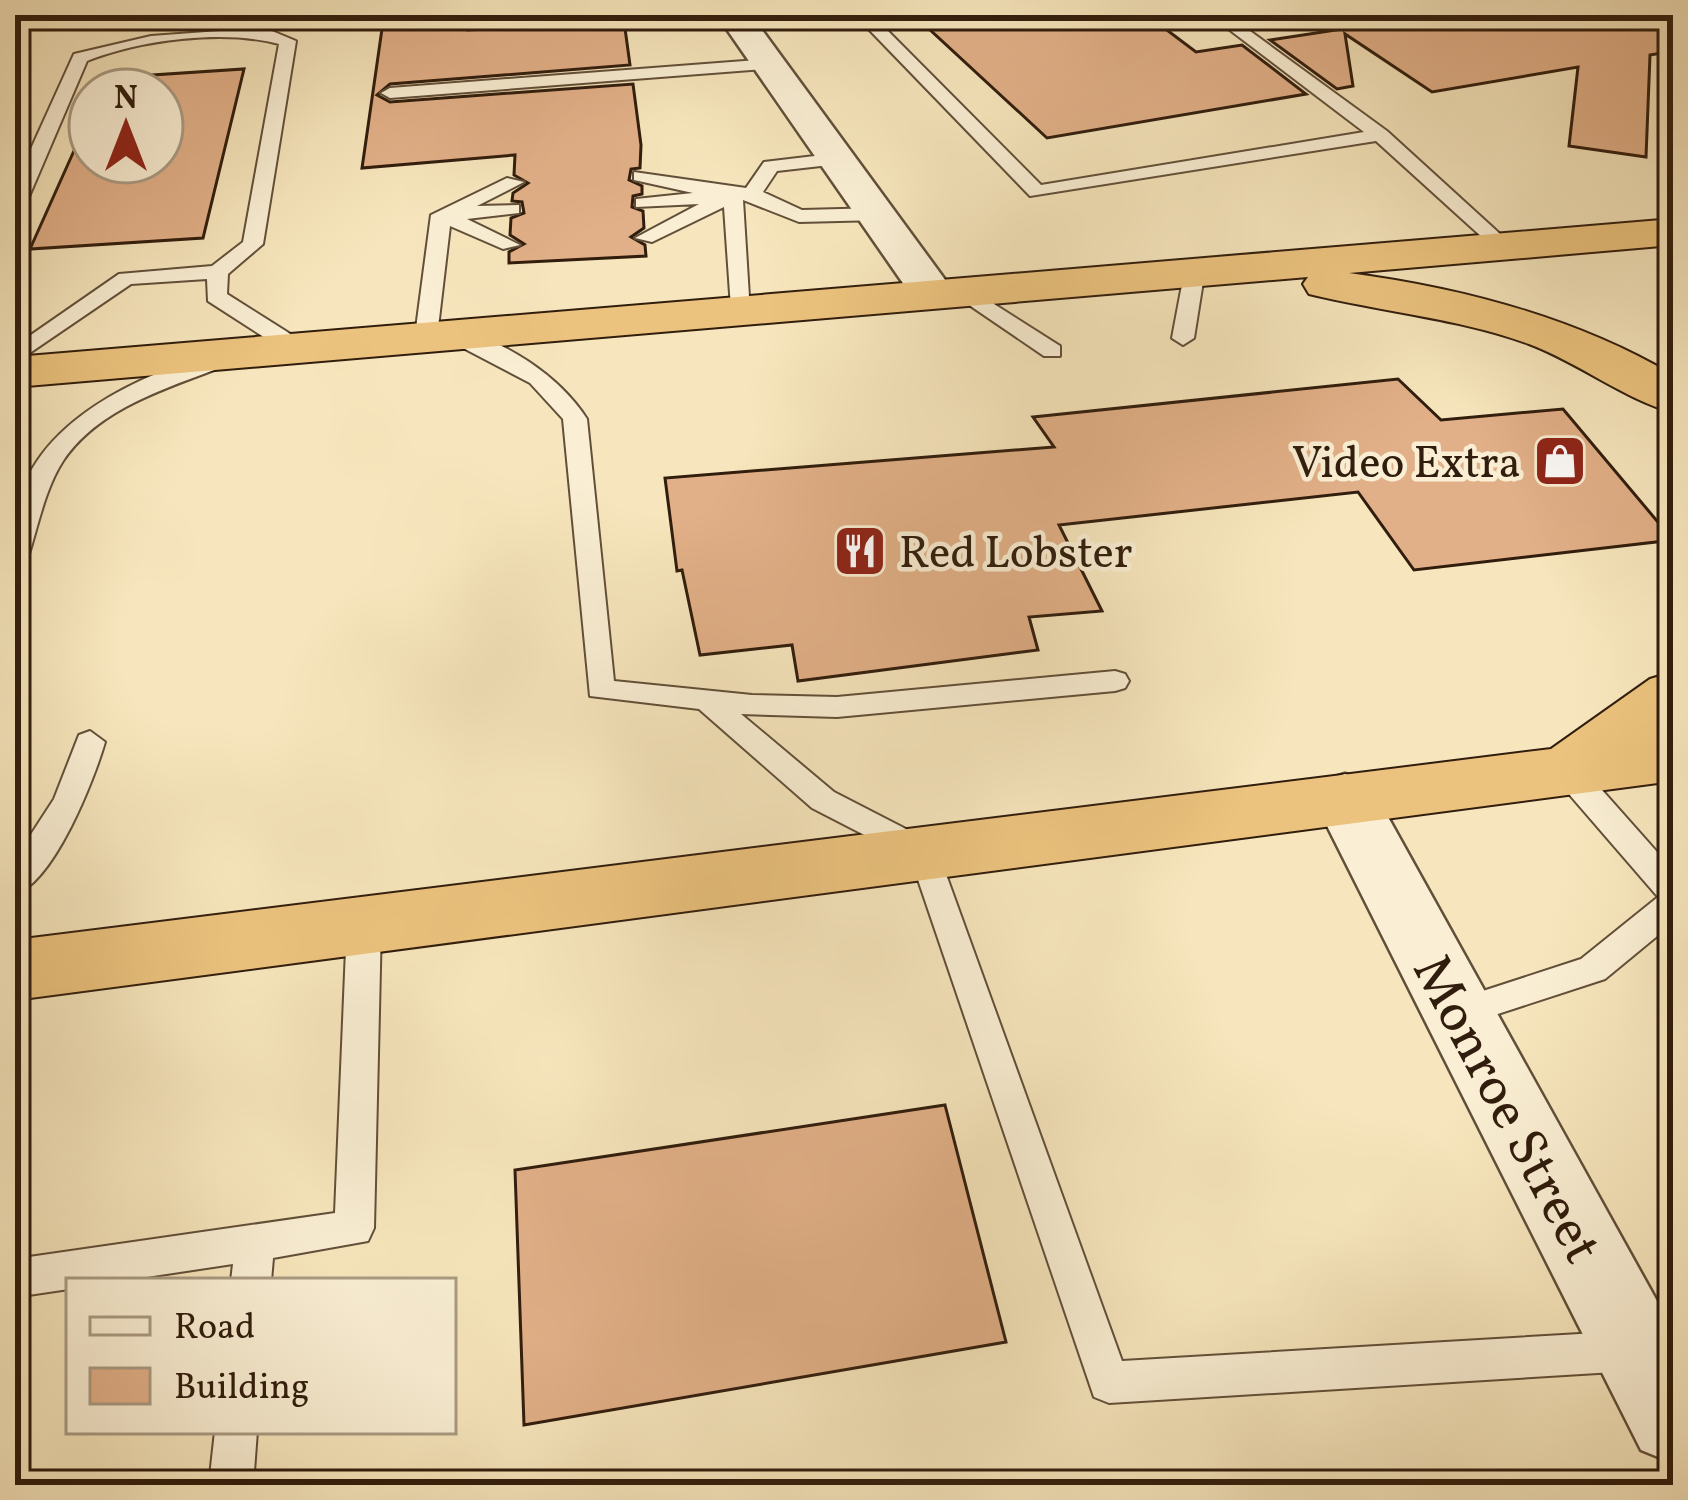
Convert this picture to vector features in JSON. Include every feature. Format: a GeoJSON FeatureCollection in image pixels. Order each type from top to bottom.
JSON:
{"type":"FeatureCollection","features":[{"type":"Feature","properties":{"kind":"highway"},"geometry":{"type":"LineString","coordinates":[[15,372],[1673,232]]}},
{"type":"Feature","properties":{"kind":"highway"},"geometry":{"type":"LineString","coordinates":[[1195,269],[1393,293],[1483,313],[1605,356],[1673,397]]}},
{"type":"Feature","properties":{"kind":"highway"},"geometry":{"type":"LineString","coordinates":[[1567,771],[1673,694]]}},
{"type":"Feature","properties":{"kind":"highway"},"geometry":{"type":"LineString","coordinates":[[15,970],[1673,757]]}},
{"type":"Feature","properties":{"kind":"street"},"geometry":{"type":"LineString","coordinates":[[745,16],[770,64],[840,160],[947,291]]}},
{"type":"Feature","properties":{"kind":"street","name":"Monroe Street"},"geometry":{"type":"LineString","coordinates":[[1345,798],[1673,1418]]}},
{"type":"Feature","properties":{"kind":"lane"},"geometry":{"type":"LineString","coordinates":[[862,15],[1037,192],[1381,135]]}},
{"type":"Feature","properties":{"kind":"lane"},"geometry":{"type":"LineString","coordinates":[[1218,15],[1381,135],[1501,244]]}},
{"type":"Feature","properties":{"kind":"lane"},"geometry":{"type":"LineString","coordinates":[[15,206],[80,58],[122,43],[256,34],[288,41],[253,244],[218,272],[126,278],[15,356]]}},
{"type":"Feature","properties":{"kind":"lane"},"geometry":{"type":"LineString","coordinates":[[390,93],[770,64]]}},
{"type":"Feature","properties":{"kind":"lane"},"geometry":{"type":"LineString","coordinates":[[645,238],[742,195],[771,166],[840,160]]}},
{"type":"Feature","properties":{"kind":"lane"},"geometry":{"type":"LineString","coordinates":[[641,176],[742,195],[799,216],[880,214]]}},
{"type":"Feature","properties":{"kind":"lane"},"geometry":{"type":"LineString","coordinates":[[441,215],[514,182]]}},
{"type":"Feature","properties":{"kind":"lane"},"geometry":{"type":"LineString","coordinates":[[643,203],[742,195]]}},
{"type":"Feature","properties":{"kind":"lane"},"geometry":{"type":"LineString","coordinates":[[742,195],[742,308]]}},
{"type":"Feature","properties":{"kind":"lane"},"geometry":{"type":"LineString","coordinates":[[441,215],[512,209]]}},
{"type":"Feature","properties":{"kind":"lane"},"geometry":{"type":"LineString","coordinates":[[441,215],[510,244]]}},
{"type":"Feature","properties":{"kind":"lane"},"geometry":{"type":"LineString","coordinates":[[441,215],[440,335],[543,382],[568,406],[578,435],[600,689],[795,707],[886,706],[1115,681]]}},
{"type":"Feature","properties":{"kind":"lane"},"geometry":{"type":"LineString","coordinates":[[1183,338],[1195,269]]}},
{"type":"Feature","properties":{"kind":"lane"},"geometry":{"type":"LineString","coordinates":[[218,272],[216,296],[296,347]]}},
{"type":"Feature","properties":{"kind":"lane"},"geometry":{"type":"LineString","coordinates":[[947,291],[1052,351]]}},
{"type":"Feature","properties":{"kind":"lane"},"geometry":{"type":"LineString","coordinates":[[15,557],[52,459],[91,421],[128,399],[242,352]]}},
{"type":"Feature","properties":{"kind":"lane"},"geometry":{"type":"LineString","coordinates":[[15,482],[43,480]]}},
{"type":"Feature","properties":{"kind":"lane"},"geometry":{"type":"LineString","coordinates":[[705,699],[823,800],[924,852],[1109,1382],[1637,1351]]}},
{"type":"Feature","properties":{"kind":"lane"},"geometry":{"type":"LineString","coordinates":[[15,882],[54,834],[79,782],[90,742]]}},
{"type":"Feature","properties":{"kind":"lane"},"geometry":{"type":"LineString","coordinates":[[1567,771],[1673,892]]}},
{"type":"Feature","properties":{"kind":"lane"},"geometry":{"type":"LineString","coordinates":[[1458,1013],[1593,970],[1673,904]]}},
{"type":"Feature","properties":{"kind":"lane"},"geometry":{"type":"LineString","coordinates":[[15,1278],[253,1262],[354,1228],[364,926]]}},
{"type":"Feature","properties":{"kind":"lane"},"geometry":{"type":"LineString","coordinates":[[231,1485],[236,1434]]}},
{"type":"Feature","properties":{"kind":"building"},"geometry":{"type":"Polygon","coordinates":[[[384,15],[468,15],[468,30],[624,21],[630,65],[390,84],[377,95],[390,102],[633,84],[641,145],[640,168],[631,169],[629,180],[642,186],[642,194],[633,196],[632,207],[643,211],[644,228],[631,237],[645,245],[646,256],[509,263],[509,252],[524,244],[510,235],[511,218],[524,213],[522,202],[512,201],[513,193],[528,183],[514,175],[515,155],[362,168],[384,15]]]}},
{"type":"Feature","properties":{"kind":"building"},"geometry":{"type":"Polygon","coordinates":[[[914,15],[1147,15],[1196,52],[1242,45],[1306,94],[1047,138],[914,15]]]}},
{"type":"Feature","properties":{"kind":"building"},"geometry":{"type":"Polygon","coordinates":[[[1434,15],[1673,15],[1673,51],[1650,55],[1646,157],[1569,146],[1578,67],[1432,92],[1345,34],[1353,86],[1337,89],[1270,40],[1434,15]]]}},
{"type":"Feature","properties":{"kind":"building"},"geometry":{"type":"Polygon","coordinates":[[[244,69],[203,238],[30,249],[66,169],[66,186],[186,186],[186,73],[244,69]]]}},
{"type":"Feature","properties":{"kind":"building"},"geometry":{"type":"Polygon","coordinates":[[[1398,379],[1441,420],[1563,409],[1673,540],[1414,570],[1358,492],[1059,525],[1102,611],[1029,617],[1038,650],[798,681],[792,645],[700,655],[682,570],[677,571],[665,478],[1054,447],[1033,417],[1398,379]]]}},
{"type":"Feature","properties":{"kind":"building"},"geometry":{"type":"Polygon","coordinates":[[[945,1105],[1006,1342],[524,1425],[515,1170],[945,1105]]]}},
{"type":"Feature","properties":{"kind":"place","name":"Video Extra"},"geometry":{"type":"Point","coordinates":[1560,461]}},
{"type":"Feature","properties":{"kind":"place","name":"Red Lobster"},"geometry":{"type":"Point","coordinates":[860,551]}}]}
